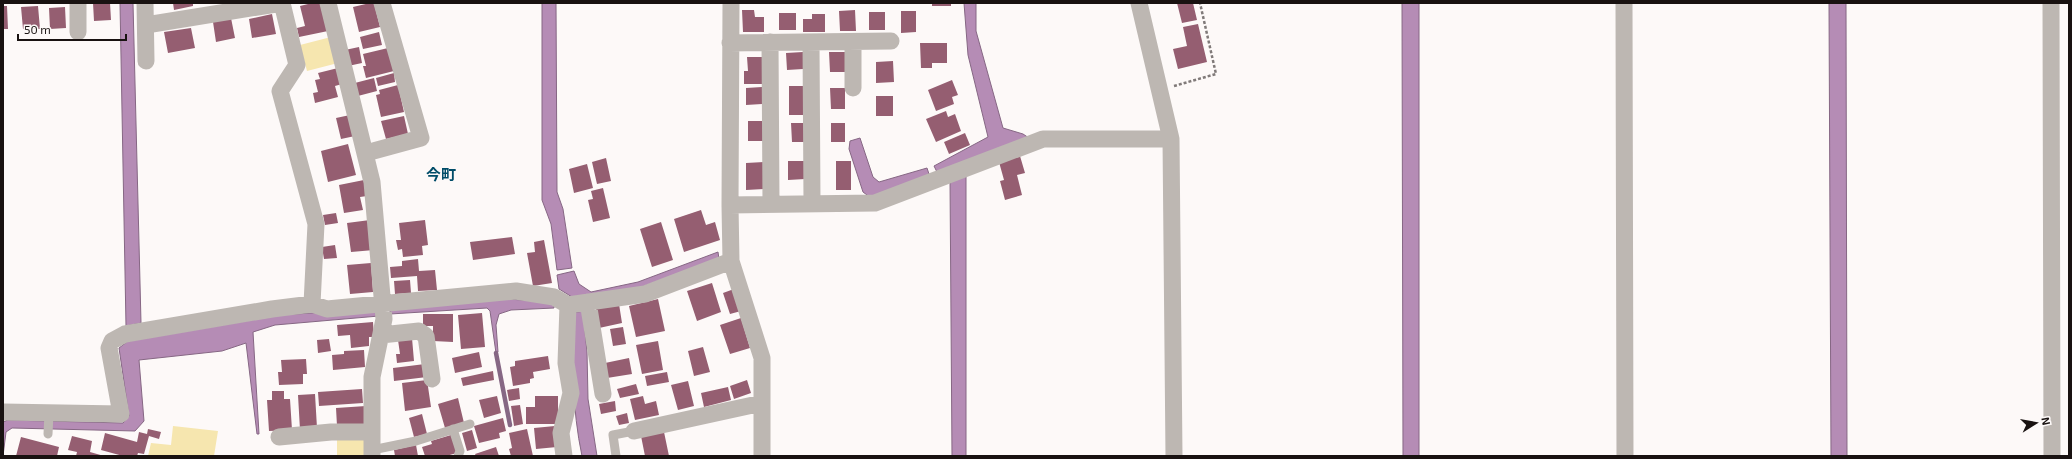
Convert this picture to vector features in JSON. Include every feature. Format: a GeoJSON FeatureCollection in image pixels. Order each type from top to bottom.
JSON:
{"type":"FeatureCollection","features":[{"type":"Feature","properties":{"kind":"street"},"geometry":{"type":"LineString","coordinates":[[78,3],[78,32]]}},
{"type":"Feature","properties":{"kind":"street"},"geometry":{"type":"LineString","coordinates":[[146,3],[146,61]]}},
{"type":"Feature","properties":{"kind":"street"},"geometry":{"type":"LineString","coordinates":[[146,25],[282,3],[297,65],[280,91],[316,224],[312,304]]}},
{"type":"Feature","properties":{"kind":"street"},"geometry":{"type":"LineString","coordinates":[[328,3],[372,182],[384,319],[372,377],[372,453]]}},
{"type":"Feature","properties":{"kind":"street"},"geometry":{"type":"LineString","coordinates":[[366,153],[421,138],[382,3]]}},
{"type":"Feature","properties":{"kind":"street"},"geometry":{"type":"LineString","coordinates":[[731,3],[731,260],[762,358],[762,456]]}},
{"type":"Feature","properties":{"kind":"street"},"geometry":{"type":"LineString","coordinates":[[1139,3],[1171,139],[1174,456]]}},
{"type":"Feature","properties":{"kind":"street"},"geometry":{"type":"LineString","coordinates":[[1624,3],[1625,456]]}},
{"type":"Feature","properties":{"kind":"street"},"geometry":{"type":"LineString","coordinates":[[2051,3],[2052,456]]}},
{"type":"Feature","properties":{"kind":"street"},"geometry":{"type":"LineString","coordinates":[[730,43],[891,41]]}},
{"type":"Feature","properties":{"kind":"street"},"geometry":{"type":"LineString","coordinates":[[770,42],[771,204]]}},
{"type":"Feature","properties":{"kind":"street"},"geometry":{"type":"LineString","coordinates":[[810,42],[812,203]]}},
{"type":"Feature","properties":{"kind":"street"},"geometry":{"type":"LineString","coordinates":[[853,42],[853,88]]}},
{"type":"Feature","properties":{"kind":"street"},"geometry":{"type":"LineString","coordinates":[[730,205],[875,203],[1043,139],[1171,139]]}},
{"type":"Feature","properties":{"kind":"street"},"geometry":{"type":"LineString","coordinates":[[3,412],[121,414],[109,348],[112,341],[125,334],[272,309],[312,304],[327,309],[516,291],[554,297],[568,305],[645,294],[731,260]]}},
{"type":"Feature","properties":{"kind":"street"},"geometry":{"type":"LineString","coordinates":[[588,302],[604,394]]}},
{"type":"Feature","properties":{"kind":"street"},"geometry":{"type":"LineString","coordinates":[[564,456],[561,433],[571,393],[566,363],[568,305]]}},
{"type":"Feature","properties":{"kind":"street"},"geometry":{"type":"LineString","coordinates":[[380,335],[419,331],[426,336],[432,379]]}},
{"type":"Feature","properties":{"kind":"street"},"geometry":{"type":"LineString","coordinates":[[634,431],[762,403]]}},
{"type":"Feature","properties":{"kind":"street"},"geometry":{"type":"LineString","coordinates":[[279,437],[331,432],[372,432]]}},
{"type":"Feature","properties":{"kind":"lane"},"geometry":{"type":"LineString","coordinates":[[48,413],[48,434]]}},
{"type":"Feature","properties":{"kind":"lane"},"geometry":{"type":"LineString","coordinates":[[372,453],[470,424]]}},
{"type":"Feature","properties":{"kind":"lane"},"geometry":{"type":"LineString","coordinates":[[453,429],[460,451],[458,456]]}},
{"type":"Feature","properties":{"kind":"lane"},"geometry":{"type":"LineString","coordinates":[[616,456],[613,435],[634,431]]}},
{"type":"Feature","properties":{"kind":"path"},"geometry":{"type":"LineString","coordinates":[[1160,90],[1216,74],[1200,3]]}},
{"type":"Feature","properties":{"kind":"shaded area"},"geometry":{"type":"Polygon","coordinates":[[[120,3],[133,3],[141,323],[126,326],[120,3]]]}},
{"type":"Feature","properties":{"kind":"shaded area"},"geometry":{"type":"Polygon","coordinates":[[[542,3],[556,3],[557,192],[563,209],[572,268],[557,270],[551,224],[542,200],[542,3]]]}},
{"type":"Feature","properties":{"kind":"shaded area"},"geometry":{"type":"Polygon","coordinates":[[[964,3],[976,3],[976,31],[1003,128],[1023,134],[1029,138],[966,172],[966,456],[952,456],[950,179],[938,174],[934,166],[988,137],[968,55],[964,3]]]}},
{"type":"Feature","properties":{"kind":"shaded area"},"geometry":{"type":"Polygon","coordinates":[[[1402,3],[1419,3],[1419,456],[1403,456],[1402,3]]]}},
{"type":"Feature","properties":{"kind":"shaded area"},"geometry":{"type":"Polygon","coordinates":[[[1829,3],[1846,3],[1847,456],[1831,456],[1829,3]]]}},
{"type":"Feature","properties":{"kind":"shaded area"},"geometry":{"type":"Polygon","coordinates":[[[331,37],[338,63],[307,71],[300,45],[331,37]]]}},
{"type":"Feature","properties":{"kind":"shaded area"},"geometry":{"type":"Polygon","coordinates":[[[860,138],[873,177],[879,182],[927,168],[930,177],[871,198],[863,192],[849,149],[850,141],[860,138]]]}},
{"type":"Feature","properties":{"kind":"shaded area"},"geometry":{"type":"Polygon","coordinates":[[[718,252],[719,259],[639,288],[572,297],[559,289],[557,275],[574,271],[579,284],[591,292],[638,282],[718,252]]]}},
{"type":"Feature","properties":{"kind":"shaded area"},"geometry":{"type":"Polygon","coordinates":[[[508,299],[552,302],[554,308],[511,310],[499,314],[496,325],[498,352],[496,353],[490,311],[487,308],[390,314],[390,307],[508,299]]]}},
{"type":"Feature","properties":{"kind":"shaded area"},"geometry":{"type":"Polygon","coordinates":[[[374,309],[379,316],[275,325],[253,332],[259,434],[257,434],[246,343],[222,351],[139,360],[144,421],[135,431],[12,428],[6,432],[3,456],[3,422],[8,420],[123,423],[129,416],[119,348],[128,341],[280,315],[374,309]]]}},
{"type":"Feature","properties":{"kind":"shaded area"},"geometry":{"type":"Polygon","coordinates":[[[583,311],[587,352],[588,399],[597,456],[582,456],[574,403],[573,313],[583,311]]]}},
{"type":"Feature","properties":{"kind":"shaded area"},"geometry":{"type":"Polygon","coordinates":[[[173,426],[218,431],[214,456],[148,456],[151,443],[171,445],[173,426]]]}},
{"type":"Feature","properties":{"kind":"shaded area"},"geometry":{"type":"Polygon","coordinates":[[[337,436],[369,437],[368,456],[337,456],[337,436]]]}},
{"type":"Feature","properties":{"kind":"building"},"geometry":{"type":"Polygon","coordinates":[[[93,3],[110,3],[111,20],[94,21],[93,3]]]}},
{"type":"Feature","properties":{"kind":"building"},"geometry":{"type":"Polygon","coordinates":[[[173,3],[193,3],[193,6],[174,10],[173,3]]]}},
{"type":"Feature","properties":{"kind":"building"},"geometry":{"type":"Polygon","coordinates":[[[312,3],[321,3],[328,31],[299,37],[297,28],[305,26],[300,6],[312,3]]]}},
{"type":"Feature","properties":{"kind":"building"},"geometry":{"type":"Polygon","coordinates":[[[374,3],[380,27],[359,32],[353,7],[374,3]]]}},
{"type":"Feature","properties":{"kind":"building"},"geometry":{"type":"Polygon","coordinates":[[[932,3],[951,3],[951,6],[932,6],[932,3]]]}},
{"type":"Feature","properties":{"kind":"building"},"geometry":{"type":"Polygon","coordinates":[[[1177,3],[1193,3],[1197,20],[1182,23],[1177,3]]]}},
{"type":"Feature","properties":{"kind":"building"},"geometry":{"type":"Polygon","coordinates":[[[3,6],[7,6],[8,29],[3,29],[3,6]]]}},
{"type":"Feature","properties":{"kind":"building"},"geometry":{"type":"Polygon","coordinates":[[[38,6],[40,29],[23,29],[21,7],[38,6]]]}},
{"type":"Feature","properties":{"kind":"building"},"geometry":{"type":"Polygon","coordinates":[[[65,7],[66,28],[50,29],[49,8],[65,7]]]}},
{"type":"Feature","properties":{"kind":"building"},"geometry":{"type":"Polygon","coordinates":[[[742,10],[754,10],[755,17],[764,17],[764,32],[743,32],[742,10]]]}},
{"type":"Feature","properties":{"kind":"building"},"geometry":{"type":"Polygon","coordinates":[[[855,10],[856,31],[840,31],[839,11],[855,10]]]}},
{"type":"Feature","properties":{"kind":"building"},"geometry":{"type":"Polygon","coordinates":[[[901,11],[916,11],[916,32],[901,33],[901,11]]]}},
{"type":"Feature","properties":{"kind":"building"},"geometry":{"type":"Polygon","coordinates":[[[869,12],[885,12],[885,30],[869,30],[869,12]]]}},
{"type":"Feature","properties":{"kind":"building"},"geometry":{"type":"Polygon","coordinates":[[[779,13],[796,13],[796,30],[779,30],[779,13]]]}},
{"type":"Feature","properties":{"kind":"building"},"geometry":{"type":"Polygon","coordinates":[[[272,14],[276,34],[252,38],[249,19],[272,14]]]}},
{"type":"Feature","properties":{"kind":"building"},"geometry":{"type":"Polygon","coordinates":[[[812,14],[825,14],[825,32],[803,32],[803,19],[812,19],[812,14]]]}},
{"type":"Feature","properties":{"kind":"building"},"geometry":{"type":"Polygon","coordinates":[[[231,18],[235,38],[216,42],[213,22],[231,18]]]}},
{"type":"Feature","properties":{"kind":"building"},"geometry":{"type":"Polygon","coordinates":[[[1198,24],[1207,62],[1178,69],[1173,49],[1187,46],[1183,27],[1198,24]]]}},
{"type":"Feature","properties":{"kind":"building"},"geometry":{"type":"Polygon","coordinates":[[[191,28],[195,48],[168,53],[164,32],[191,28]]]}},
{"type":"Feature","properties":{"kind":"building"},"geometry":{"type":"Polygon","coordinates":[[[379,32],[382,45],[363,49],[360,37],[379,32]]]}},
{"type":"Feature","properties":{"kind":"building"},"geometry":{"type":"Polygon","coordinates":[[[920,43],[947,43],[947,63],[932,63],[932,68],[921,68],[920,43]]]}},
{"type":"Feature","properties":{"kind":"building"},"geometry":{"type":"Polygon","coordinates":[[[359,47],[362,63],[348,66],[345,50],[359,47]]]}},
{"type":"Feature","properties":{"kind":"building"},"geometry":{"type":"Polygon","coordinates":[[[388,48],[394,71],[366,78],[363,66],[366,66],[363,54],[388,48]]]}},
{"type":"Feature","properties":{"kind":"building"},"geometry":{"type":"Polygon","coordinates":[[[803,52],[803,69],[787,70],[786,53],[803,52]]]}},
{"type":"Feature","properties":{"kind":"building"},"geometry":{"type":"Polygon","coordinates":[[[829,52],[845,52],[845,72],[830,72],[829,52]]]}},
{"type":"Feature","properties":{"kind":"building"},"geometry":{"type":"Polygon","coordinates":[[[747,57],[764,57],[765,84],[744,84],[744,71],[748,71],[747,57]]]}},
{"type":"Feature","properties":{"kind":"building"},"geometry":{"type":"Polygon","coordinates":[[[893,61],[894,82],[876,83],[876,62],[893,61]]]}},
{"type":"Feature","properties":{"kind":"building"},"geometry":{"type":"Polygon","coordinates":[[[338,68],[342,84],[335,86],[338,97],[315,103],[313,93],[318,92],[315,80],[320,79],[318,73],[338,68]]]}},
{"type":"Feature","properties":{"kind":"building"},"geometry":{"type":"Polygon","coordinates":[[[394,73],[395,82],[378,86],[376,78],[394,73]]]}},
{"type":"Feature","properties":{"kind":"building"},"geometry":{"type":"Polygon","coordinates":[[[374,78],[377,91],[354,97],[351,84],[374,78]]]}},
{"type":"Feature","properties":{"kind":"building"},"geometry":{"type":"Polygon","coordinates":[[[952,80],[958,95],[952,97],[954,104],[936,111],[928,90],[952,80]]]}},
{"type":"Feature","properties":{"kind":"building"},"geometry":{"type":"Polygon","coordinates":[[[398,85],[404,112],[381,117],[376,95],[380,94],[379,90],[398,85]]]}},
{"type":"Feature","properties":{"kind":"building"},"geometry":{"type":"Polygon","coordinates":[[[789,86],[806,86],[806,115],[789,115],[789,86]]]}},
{"type":"Feature","properties":{"kind":"building"},"geometry":{"type":"Polygon","coordinates":[[[762,87],[762,104],[746,105],[746,88],[762,87]]]}},
{"type":"Feature","properties":{"kind":"building"},"geometry":{"type":"Polygon","coordinates":[[[830,88],[845,88],[845,109],[831,109],[830,88]]]}},
{"type":"Feature","properties":{"kind":"building"},"geometry":{"type":"Polygon","coordinates":[[[876,96],[893,96],[893,116],[876,116],[876,96]]]}},
{"type":"Feature","properties":{"kind":"building"},"geometry":{"type":"Polygon","coordinates":[[[946,111],[948,117],[955,114],[961,131],[936,142],[926,119],[946,111]]]}},
{"type":"Feature","properties":{"kind":"building"},"geometry":{"type":"Polygon","coordinates":[[[350,115],[355,136],[341,139],[336,118],[350,115]]]}},
{"type":"Feature","properties":{"kind":"building"},"geometry":{"type":"Polygon","coordinates":[[[404,116],[408,134],[386,139],[381,121],[404,116]]]}},
{"type":"Feature","properties":{"kind":"building"},"geometry":{"type":"Polygon","coordinates":[[[748,121],[765,121],[765,141],[748,141],[748,121]]]}},
{"type":"Feature","properties":{"kind":"building"},"geometry":{"type":"Polygon","coordinates":[[[791,123],[805,123],[806,142],[792,142],[791,123]]]}},
{"type":"Feature","properties":{"kind":"building"},"geometry":{"type":"Polygon","coordinates":[[[831,123],[845,123],[845,142],[831,142],[831,123]]]}},
{"type":"Feature","properties":{"kind":"building"},"geometry":{"type":"Polygon","coordinates":[[[965,133],[970,145],[949,154],[944,142],[965,133]]]}},
{"type":"Feature","properties":{"kind":"building"},"geometry":{"type":"Polygon","coordinates":[[[348,144],[356,175],[328,182],[321,151],[348,144]]]}},
{"type":"Feature","properties":{"kind":"building"},"geometry":{"type":"Polygon","coordinates":[[[1020,156],[1025,173],[1017,175],[1022,195],[1005,200],[1000,181],[1004,180],[999,162],[1020,156]]]}},
{"type":"Feature","properties":{"kind":"building"},"geometry":{"type":"Polygon","coordinates":[[[606,158],[611,181],[597,184],[592,162],[606,158]]]}},
{"type":"Feature","properties":{"kind":"building"},"geometry":{"type":"Polygon","coordinates":[[[788,161],[805,161],[805,179],[788,180],[788,161]]]}},
{"type":"Feature","properties":{"kind":"building"},"geometry":{"type":"Polygon","coordinates":[[[836,161],[851,161],[851,190],[836,190],[836,161]]]}},
{"type":"Feature","properties":{"kind":"building"},"geometry":{"type":"Polygon","coordinates":[[[765,162],[765,189],[746,190],[746,163],[765,162]]]}},
{"type":"Feature","properties":{"kind":"building"},"geometry":{"type":"Polygon","coordinates":[[[587,164],[593,188],[574,193],[569,169],[587,164]]]}},
{"type":"Feature","properties":{"kind":"building"},"geometry":{"type":"Polygon","coordinates":[[[364,180],[367,196],[360,197],[363,210],[344,213],[339,185],[364,180]]]}},
{"type":"Feature","properties":{"kind":"building"},"geometry":{"type":"Polygon","coordinates":[[[603,188],[610,218],[593,222],[588,200],[593,199],[591,191],[603,188]]]}},
{"type":"Feature","properties":{"kind":"building"},"geometry":{"type":"Polygon","coordinates":[[[701,210],[706,225],[715,222],[720,240],[684,252],[674,219],[701,210]]]}},
{"type":"Feature","properties":{"kind":"building"},"geometry":{"type":"Polygon","coordinates":[[[336,213],[338,223],[325,225],[323,215],[336,213]]]}},
{"type":"Feature","properties":{"kind":"building"},"geometry":{"type":"Polygon","coordinates":[[[370,220],[374,250],[351,252],[347,223],[370,220]]]}},
{"type":"Feature","properties":{"kind":"building"},"geometry":{"type":"Polygon","coordinates":[[[425,220],[428,245],[422,246],[423,255],[403,257],[402,249],[398,250],[396,240],[401,240],[399,223],[425,220]]]}},
{"type":"Feature","properties":{"kind":"building"},"geometry":{"type":"Polygon","coordinates":[[[661,222],[673,260],[652,267],[640,229],[661,222]]]}},
{"type":"Feature","properties":{"kind":"building"},"geometry":{"type":"Polygon","coordinates":[[[512,237],[515,254],[473,260],[470,242],[512,237]]]}},
{"type":"Feature","properties":{"kind":"building"},"geometry":{"type":"Polygon","coordinates":[[[544,240],[552,283],[533,286],[527,253],[535,252],[534,242],[544,240]]]}},
{"type":"Feature","properties":{"kind":"building"},"geometry":{"type":"Polygon","coordinates":[[[335,245],[337,258],[324,259],[322,247],[335,245]]]}},
{"type":"Feature","properties":{"kind":"building"},"geometry":{"type":"Polygon","coordinates":[[[418,259],[419,271],[435,270],[437,290],[418,291],[417,276],[391,278],[390,267],[402,266],[402,261],[418,259]]]}},
{"type":"Feature","properties":{"kind":"building"},"geometry":{"type":"Polygon","coordinates":[[[371,263],[373,292],[350,294],[347,265],[371,263]]]}},
{"type":"Feature","properties":{"kind":"building"},"geometry":{"type":"Polygon","coordinates":[[[410,280],[411,293],[395,294],[394,281],[410,280]]]}},
{"type":"Feature","properties":{"kind":"building"},"geometry":{"type":"Polygon","coordinates":[[[712,283],[721,312],[697,321],[687,291],[712,283]]]}},
{"type":"Feature","properties":{"kind":"building"},"geometry":{"type":"Polygon","coordinates":[[[734,289],[741,311],[730,314],[723,293],[734,289]]]}},
{"type":"Feature","properties":{"kind":"building"},"geometry":{"type":"Polygon","coordinates":[[[658,299],[665,331],[636,337],[629,306],[658,299]]]}},
{"type":"Feature","properties":{"kind":"building"},"geometry":{"type":"Polygon","coordinates":[[[619,304],[622,323],[599,328],[596,308],[619,304]]]}},
{"type":"Feature","properties":{"kind":"building"},"geometry":{"type":"Polygon","coordinates":[[[482,313],[485,347],[461,349],[458,315],[482,313]]]}},
{"type":"Feature","properties":{"kind":"building"},"geometry":{"type":"Polygon","coordinates":[[[423,314],[453,314],[453,342],[433,341],[433,326],[423,326],[423,314]]]}},
{"type":"Feature","properties":{"kind":"building"},"geometry":{"type":"Polygon","coordinates":[[[741,318],[750,348],[730,354],[720,325],[741,318]]]}},
{"type":"Feature","properties":{"kind":"building"},"geometry":{"type":"Polygon","coordinates":[[[373,322],[374,337],[369,337],[369,346],[351,348],[350,335],[338,336],[337,325],[373,322]]]}},
{"type":"Feature","properties":{"kind":"building"},"geometry":{"type":"Polygon","coordinates":[[[623,327],[626,344],[613,346],[610,329],[623,327]]]}},
{"type":"Feature","properties":{"kind":"building"},"geometry":{"type":"Polygon","coordinates":[[[412,338],[414,361],[397,363],[396,354],[400,354],[398,340],[412,338]]]}},
{"type":"Feature","properties":{"kind":"building"},"geometry":{"type":"Polygon","coordinates":[[[329,339],[331,351],[318,353],[317,340],[329,339]]]}},
{"type":"Feature","properties":{"kind":"building"},"geometry":{"type":"Polygon","coordinates":[[[658,341],[663,370],[642,374],[636,345],[658,341]]]}},
{"type":"Feature","properties":{"kind":"building"},"geometry":{"type":"Polygon","coordinates":[[[703,347],[710,372],[694,376],[688,351],[703,347]]]}},
{"type":"Feature","properties":{"kind":"building"},"geometry":{"type":"Polygon","coordinates":[[[364,350],[365,367],[333,370],[332,355],[344,354],[344,351],[364,350]]]}},
{"type":"Feature","properties":{"kind":"building"},"geometry":{"type":"Polygon","coordinates":[[[479,352],[482,367],[455,373],[452,358],[479,352]]]}},
{"type":"Feature","properties":{"kind":"building"},"geometry":{"type":"Polygon","coordinates":[[[548,356],[550,369],[533,372],[534,378],[530,379],[530,383],[513,386],[510,367],[515,366],[515,361],[548,356]]]}},
{"type":"Feature","properties":{"kind":"building"},"geometry":{"type":"Polygon","coordinates":[[[629,358],[632,374],[607,378],[605,363],[629,358]]]}},
{"type":"Feature","properties":{"kind":"building"},"geometry":{"type":"Polygon","coordinates":[[[306,359],[307,374],[303,374],[303,384],[279,385],[278,372],[282,372],[281,360],[306,359]]]}},
{"type":"Feature","properties":{"kind":"building"},"geometry":{"type":"Polygon","coordinates":[[[425,364],[427,377],[394,381],[393,368],[425,364]]]}},
{"type":"Feature","properties":{"kind":"building"},"geometry":{"type":"Polygon","coordinates":[[[493,371],[494,380],[463,386],[461,378],[493,371]]]}},
{"type":"Feature","properties":{"kind":"building"},"geometry":{"type":"Polygon","coordinates":[[[667,372],[669,382],[647,386],[645,376],[667,372]]]}},
{"type":"Feature","properties":{"kind":"building"},"geometry":{"type":"Polygon","coordinates":[[[427,380],[431,407],[405,411],[402,383],[427,380]]]}},
{"type":"Feature","properties":{"kind":"building"},"geometry":{"type":"Polygon","coordinates":[[[747,380],[751,393],[734,399],[730,386],[747,380]]]}},
{"type":"Feature","properties":{"kind":"building"},"geometry":{"type":"Polygon","coordinates":[[[688,381],[694,406],[678,410],[671,385],[688,381]]]}},
{"type":"Feature","properties":{"kind":"building"},"geometry":{"type":"Polygon","coordinates":[[[636,384],[639,394],[620,398],[617,389],[636,384]]]}},
{"type":"Feature","properties":{"kind":"building"},"geometry":{"type":"Polygon","coordinates":[[[728,387],[731,400],[704,407],[701,393],[728,387]]]}},
{"type":"Feature","properties":{"kind":"building"},"geometry":{"type":"Polygon","coordinates":[[[519,388],[520,399],[509,401],[507,390],[519,388]]]}},
{"type":"Feature","properties":{"kind":"building"},"geometry":{"type":"Polygon","coordinates":[[[362,389],[363,403],[319,406],[318,392],[362,389]]]}},
{"type":"Feature","properties":{"kind":"building"},"geometry":{"type":"Polygon","coordinates":[[[272,391],[284,391],[284,399],[290,399],[292,430],[269,431],[267,400],[272,400],[272,391]]]}},
{"type":"Feature","properties":{"kind":"building"},"geometry":{"type":"Polygon","coordinates":[[[315,394],[317,428],[300,430],[298,395],[315,394]]]}},
{"type":"Feature","properties":{"kind":"building"},"geometry":{"type":"Polygon","coordinates":[[[497,396],[501,413],[484,418],[479,400],[497,396]]]}},
{"type":"Feature","properties":{"kind":"building"},"geometry":{"type":"Polygon","coordinates":[[[535,396],[558,396],[558,424],[526,424],[526,407],[535,407],[535,396]]]}},
{"type":"Feature","properties":{"kind":"building"},"geometry":{"type":"Polygon","coordinates":[[[643,396],[645,404],[656,401],[659,415],[635,420],[630,399],[643,396]]]}},
{"type":"Feature","properties":{"kind":"building"},"geometry":{"type":"Polygon","coordinates":[[[458,398],[464,423],[445,428],[438,404],[458,398]]]}},
{"type":"Feature","properties":{"kind":"building"},"geometry":{"type":"Polygon","coordinates":[[[615,401],[616,411],[601,414],[599,404],[615,401]]]}},
{"type":"Feature","properties":{"kind":"building"},"geometry":{"type":"Polygon","coordinates":[[[520,405],[523,424],[514,426],[511,406],[520,405]]]}},
{"type":"Feature","properties":{"kind":"building"},"geometry":{"type":"Polygon","coordinates":[[[366,406],[367,424],[337,426],[336,408],[366,406]]]}},
{"type":"Feature","properties":{"kind":"building"},"geometry":{"type":"Polygon","coordinates":[[[627,413],[629,423],[619,425],[616,416],[627,413]]]}},
{"type":"Feature","properties":{"kind":"building"},"geometry":{"type":"Polygon","coordinates":[[[422,414],[427,434],[414,437],[409,418],[422,414]]]}},
{"type":"Feature","properties":{"kind":"building"},"geometry":{"type":"Polygon","coordinates":[[[503,418],[506,431],[499,433],[500,438],[479,443],[474,426],[503,418]]]}},
{"type":"Feature","properties":{"kind":"building"},"geometry":{"type":"Polygon","coordinates":[[[555,426],[557,447],[536,449],[534,428],[555,426]]]}},
{"type":"Feature","properties":{"kind":"building"},"geometry":{"type":"Polygon","coordinates":[[[148,429],[161,432],[159,439],[149,436],[144,454],[138,453],[137,456],[123,456],[101,450],[105,433],[137,442],[139,432],[147,434],[148,429]]]}},
{"type":"Feature","properties":{"kind":"building"},"geometry":{"type":"Polygon","coordinates":[[[527,429],[533,456],[511,456],[509,449],[512,448],[509,433],[527,429]]]}},
{"type":"Feature","properties":{"kind":"building"},"geometry":{"type":"Polygon","coordinates":[[[472,430],[477,448],[467,451],[462,433],[472,430]]]}},
{"type":"Feature","properties":{"kind":"building"},"geometry":{"type":"Polygon","coordinates":[[[664,432],[669,456],[645,456],[641,436],[664,432]]]}},
{"type":"Feature","properties":{"kind":"building"},"geometry":{"type":"Polygon","coordinates":[[[451,435],[457,453],[446,456],[425,456],[422,447],[432,444],[431,441],[451,435]]]}},
{"type":"Feature","properties":{"kind":"building"},"geometry":{"type":"Polygon","coordinates":[[[72,436],[92,441],[90,452],[104,456],[76,456],[77,452],[68,450],[72,436]]]}},
{"type":"Feature","properties":{"kind":"building"},"geometry":{"type":"Polygon","coordinates":[[[21,437],[59,447],[57,456],[16,456],[21,437]]]}},
{"type":"Feature","properties":{"kind":"building"},"geometry":{"type":"Polygon","coordinates":[[[416,445],[418,456],[395,456],[394,450],[416,445]]]}},
{"type":"Feature","properties":{"kind":"building"},"geometry":{"type":"Polygon","coordinates":[[[496,447],[499,456],[476,456],[475,454],[496,447]]]}},
{"type":"Feature","properties":{"kind":"waterway"},"geometry":{"type":"LineString","coordinates":[[496,353],[510,425]]}},
{"type":"Feature","properties":{"kind":"district","name":"今町"},"geometry":{"type":"Point","coordinates":[441,174]}}]}
